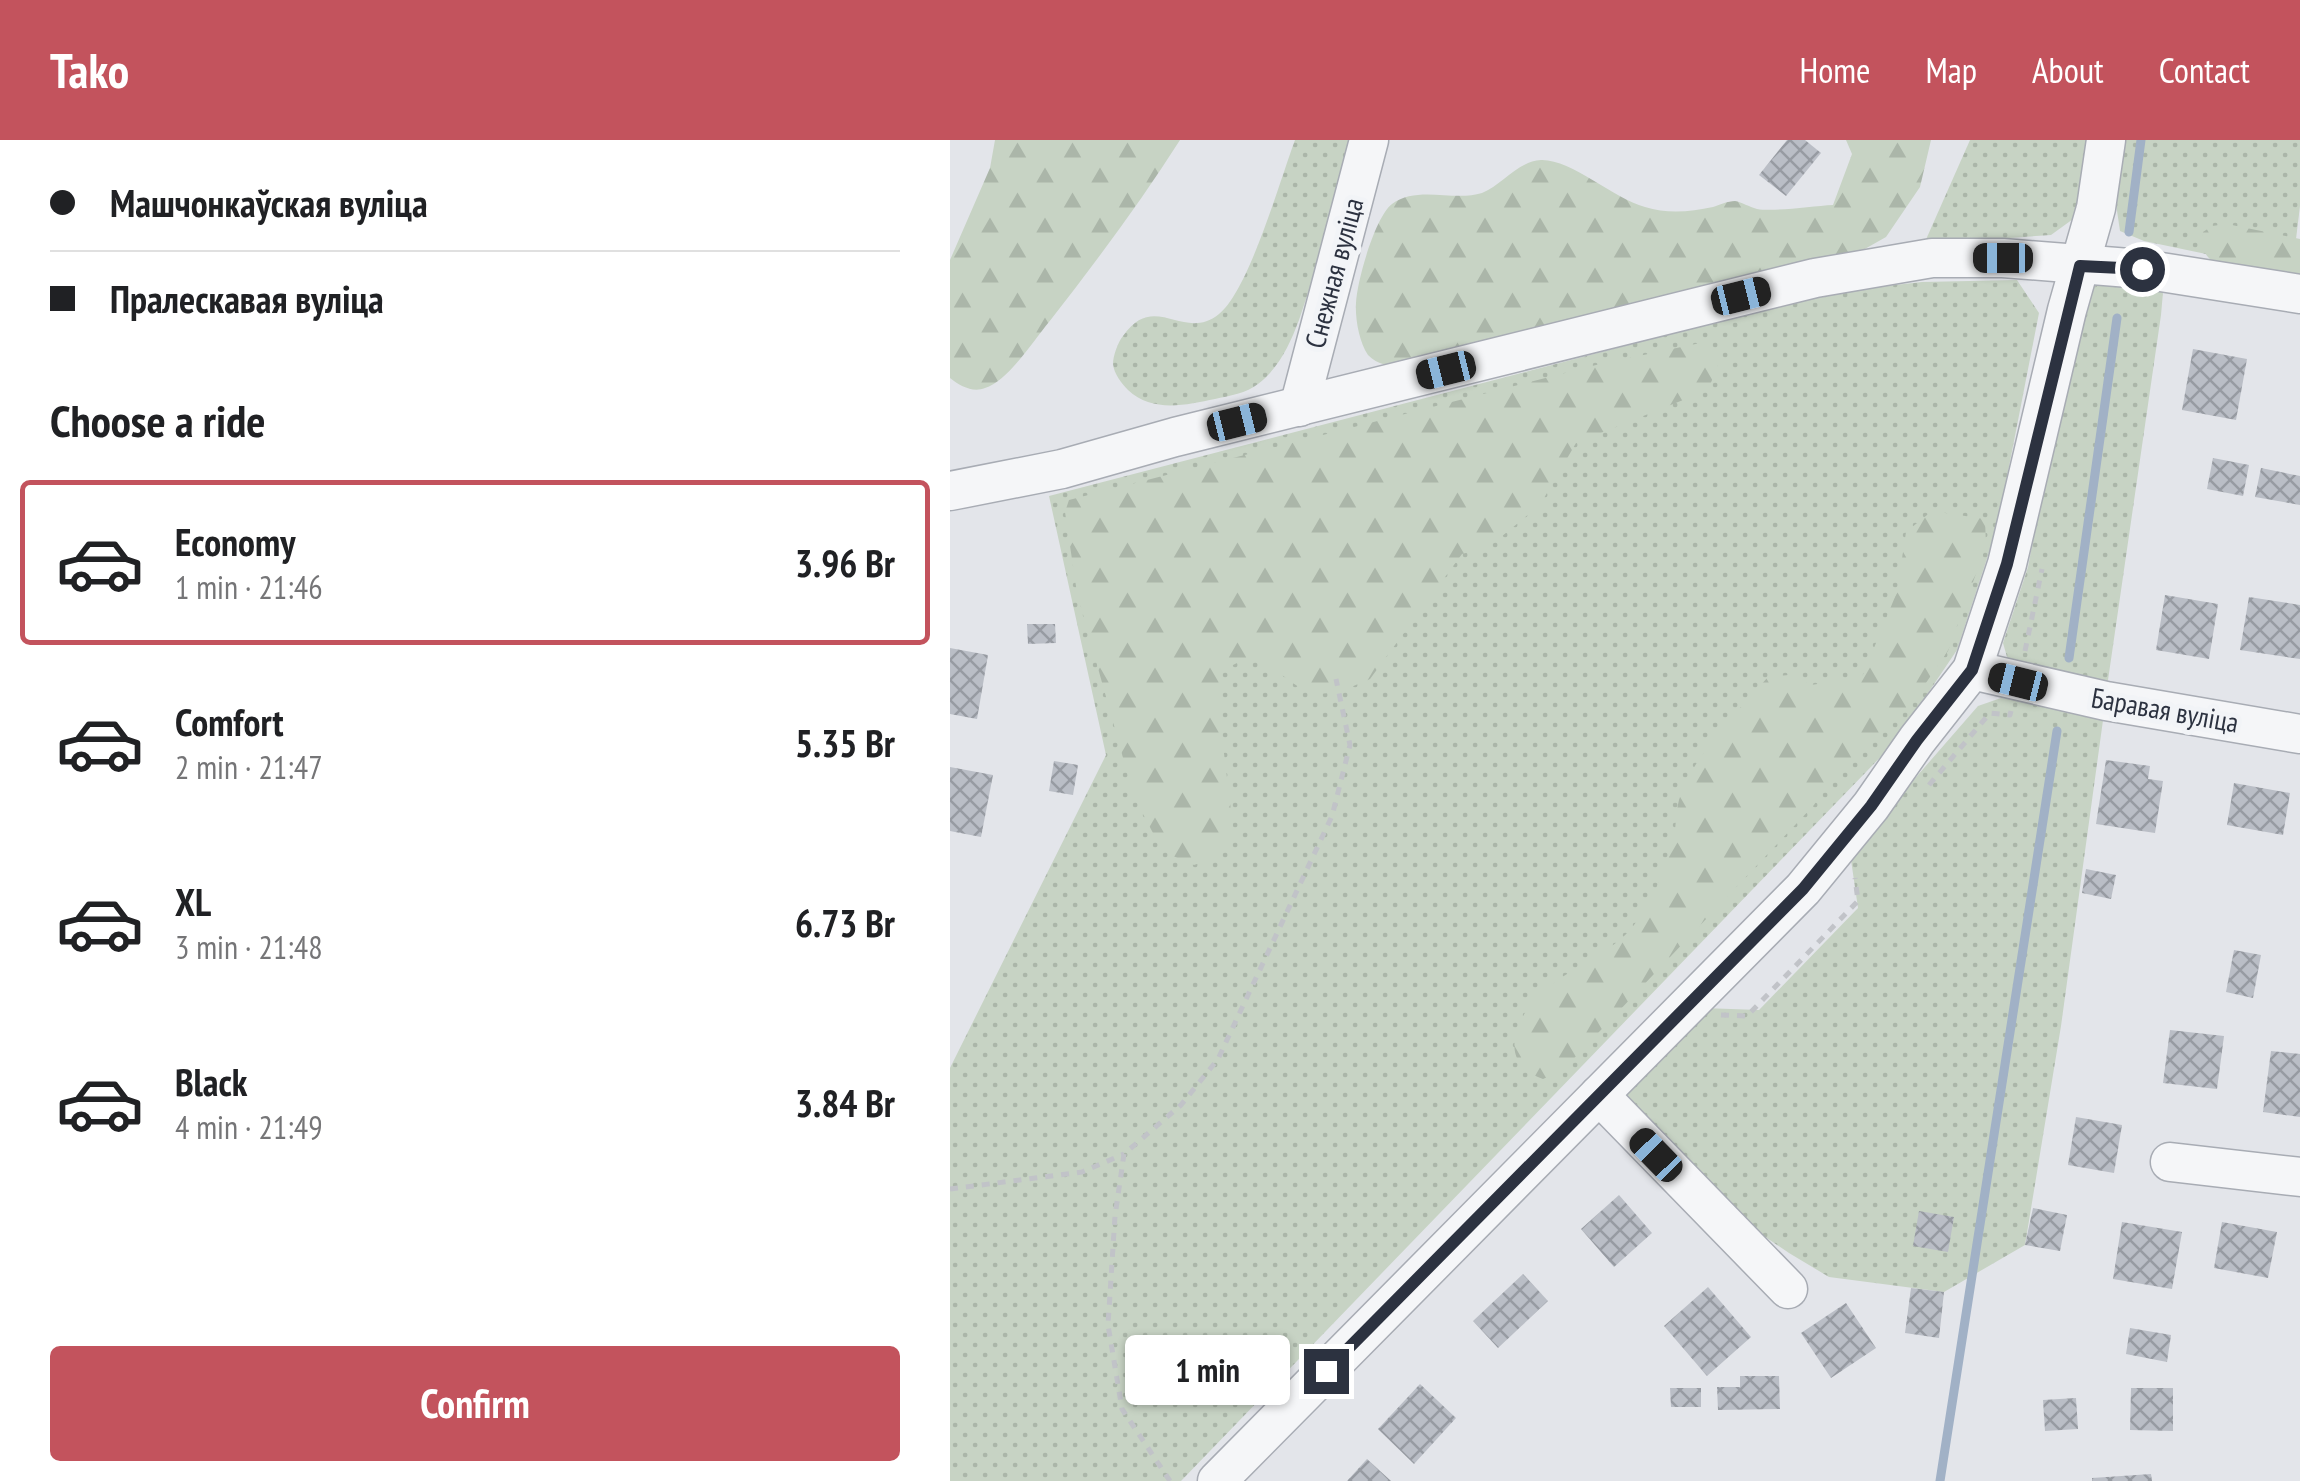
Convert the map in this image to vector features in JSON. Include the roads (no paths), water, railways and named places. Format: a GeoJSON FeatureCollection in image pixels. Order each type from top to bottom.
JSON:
{"type":"FeatureCollection","features":[{"type":"Feature","properties":{"kind":"street","name":"Снежная вуліца"},"geometry":{"type":"LineString","coordinates":[[1298,407],[1370,140]]}},
{"type":"Feature","properties":{"kind":"street"},"geometry":{"type":"LineString","coordinates":[[1217,1481],[1803,889],[1871,806],[1972,670],[2007,564],[2096,208],[2106,140]]}},
{"type":"Feature","properties":{"kind":"street"},"geometry":{"type":"LineString","coordinates":[[950,492],[1062,469],[1175,437],[1875,266],[1932,258],[2003,258],[2158,271],[2300,294]]}},
{"type":"Feature","properties":{"kind":"street","name":"Баравая вуліца"},"geometry":{"type":"LineString","coordinates":[[1972,670],[2106,700],[2300,734]]}},
{"type":"Feature","properties":{"kind":"street"},"geometry":{"type":"LineString","coordinates":[[1599,1095],[1788,1289]]}},
{"type":"Feature","properties":{"kind":"street"},"geometry":{"type":"LineString","coordinates":[[2170,1162],[2300,1177]]}},
{"type":"Feature","properties":{"kind":"waterway"},"geometry":{"type":"LineString","coordinates":[[2129,232],[2141,140]]}},
{"type":"Feature","properties":{"kind":"waterway"},"geometry":{"type":"LineString","coordinates":[[2069,658],[2117,318]]}},
{"type":"Feature","properties":{"kind":"waterway"},"geometry":{"type":"LineString","coordinates":[[1940,1481],[2057,731]]}}]}
